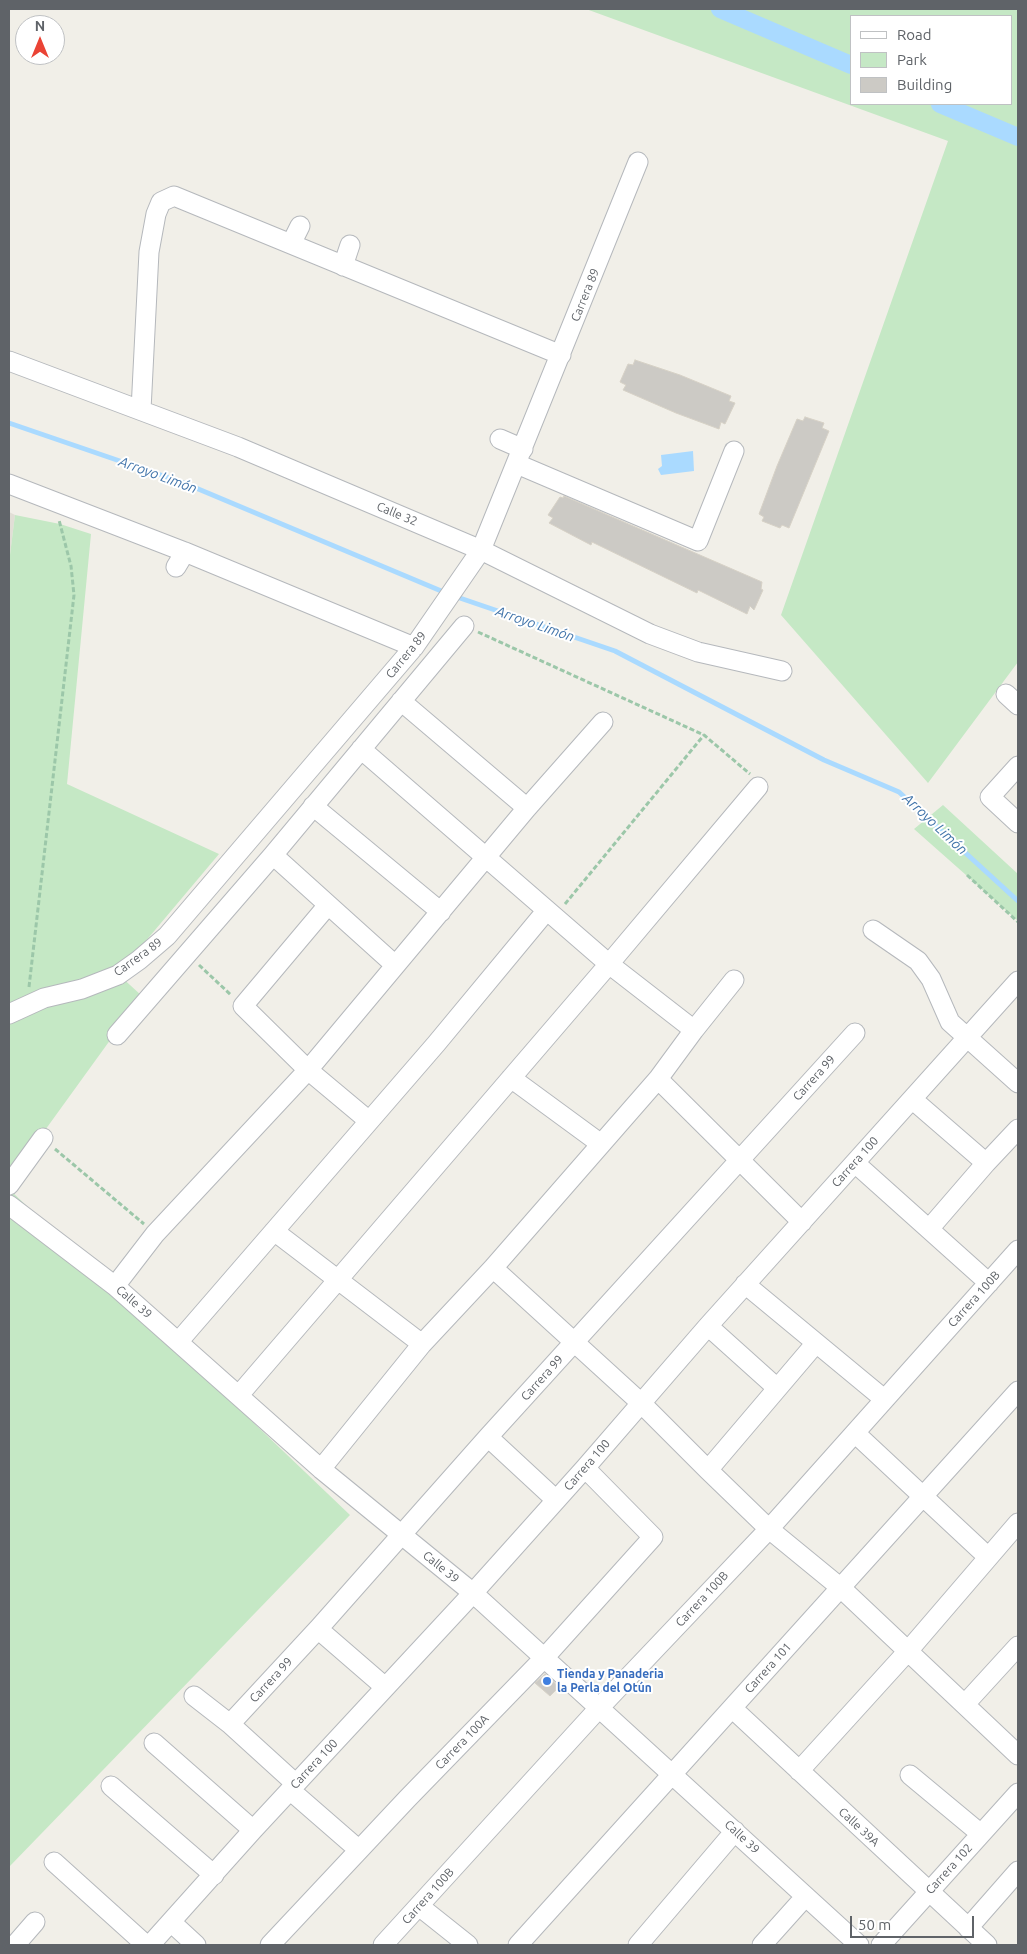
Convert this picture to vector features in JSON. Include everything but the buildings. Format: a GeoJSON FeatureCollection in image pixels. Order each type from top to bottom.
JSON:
{"type":"FeatureCollection","features":[{"type":"Feature","properties":{"kind":"street","name":"Carrera 89"},"geometry":{"type":"LineString","coordinates":[[9,1014],[44,998],[82,989],[118,975],[167,936],[426,632],[478,555],[520,456],[638,162]]}},
{"type":"Feature","properties":{"kind":"street"},"geometry":{"type":"LineString","coordinates":[[141,410],[149,252],[156,214],[161,202],[174,196],[561,355]]}},
{"type":"Feature","properties":{"kind":"street"},"geometry":{"type":"LineString","coordinates":[[291,244],[300,226]]}},
{"type":"Feature","properties":{"kind":"street"},"geometry":{"type":"LineString","coordinates":[[343,266],[350,245]]}},
{"type":"Feature","properties":{"kind":"street","name":"Calle 32"},"geometry":{"type":"LineString","coordinates":[[9,361],[238,447],[650,634],[698,652],[782,671]]}},
{"type":"Feature","properties":{"kind":"street"},"geometry":{"type":"LineString","coordinates":[[500,440],[520,456],[698,542],[734,451]]}},
{"type":"Feature","properties":{"kind":"street"},"geometry":{"type":"LineString","coordinates":[[9,484],[53,500],[180,559],[414,648]]}},
{"type":"Feature","properties":{"kind":"street"},"geometry":{"type":"LineString","coordinates":[[117,1034],[273,855],[464,626]]}},
{"type":"Feature","properties":{"kind":"street"},"geometry":{"type":"LineString","coordinates":[[401,701],[526,808]]}},
{"type":"Feature","properties":{"kind":"street"},"geometry":{"type":"LineString","coordinates":[[115,1286],[155,1234],[308,1070],[487,858],[526,808],[603,722]]}},
{"type":"Feature","properties":{"kind":"street"},"geometry":{"type":"LineString","coordinates":[[361,749],[609,964],[694,1030]]}},
{"type":"Feature","properties":{"kind":"street"},"geometry":{"type":"LineString","coordinates":[[1018,766],[990,797],[1018,823]]}},
{"type":"Feature","properties":{"kind":"street"},"geometry":{"type":"LineString","coordinates":[[239,1395],[609,964],[758,787]]}},
{"type":"Feature","properties":{"kind":"street"},"geometry":{"type":"LineString","coordinates":[[313,806],[441,912]]}},
{"type":"Feature","properties":{"kind":"street"},"geometry":{"type":"LineString","coordinates":[[273,855],[395,965]]}},
{"type":"Feature","properties":{"kind":"street"},"geometry":{"type":"LineString","coordinates":[[328,905],[244,1006],[308,1070],[369,1122]]}},
{"type":"Feature","properties":{"kind":"street"},"geometry":{"type":"LineString","coordinates":[[179,1342],[551,913]]}},
{"type":"Feature","properties":{"kind":"street"},"geometry":{"type":"LineString","coordinates":[[873,930],[918,962],[931,980],[950,1022],[1018,1083]]}},
{"type":"Feature","properties":{"kind":"street"},"geometry":{"type":"LineString","coordinates":[[322,1469],[422,1344],[493,1268],[658,1079],[734,980]]}},
{"type":"Feature","properties":{"kind":"street","name":"Carrera 100"},"geometry":{"type":"LineString","coordinates":[[150,1945],[253,1830],[473,1593],[745,1284],[1018,981]]}},
{"type":"Feature","properties":{"kind":"street","name":"Carrera 99"},"geometry":{"type":"LineString","coordinates":[[230,1724],[318,1629],[488,1437],[855,1033]]}},
{"type":"Feature","properties":{"kind":"street"},"geometry":{"type":"LineString","coordinates":[[511,1078],[601,1144]]}},
{"type":"Feature","properties":{"kind":"street"},"geometry":{"type":"LineString","coordinates":[[658,1079],[802,1222]]}},
{"type":"Feature","properties":{"kind":"street"},"geometry":{"type":"LineString","coordinates":[[912,1099],[986,1163]]}},
{"type":"Feature","properties":{"kind":"street"},"geometry":{"type":"LineString","coordinates":[[929,1229],[1018,1129]]}},
{"type":"Feature","properties":{"kind":"street"},"geometry":{"type":"LineString","coordinates":[[9,1185],[44,1138]]}},
{"type":"Feature","properties":{"kind":"street"},"geometry":{"type":"LineString","coordinates":[[855,1163],[988,1283]]}},
{"type":"Feature","properties":{"kind":"street","name":"Calle 39"},"geometry":{"type":"LineString","coordinates":[[9,1204],[115,1286],[322,1469],[473,1593],[600,1707],[858,1945]]}},
{"type":"Feature","properties":{"kind":"street"},"geometry":{"type":"LineString","coordinates":[[274,1231],[339,1278],[422,1344]]}},
{"type":"Feature","properties":{"kind":"street","name":"Carrera 100B"},"geometry":{"type":"LineString","coordinates":[[383,1945],[600,1707],[769,1529],[1018,1250]]}},
{"type":"Feature","properties":{"kind":"street"},"geometry":{"type":"LineString","coordinates":[[493,1268],[641,1402],[769,1529],[841,1588],[1018,1755]]}},
{"type":"Feature","properties":{"kind":"street"},"geometry":{"type":"LineString","coordinates":[[745,1284],[884,1399]]}},
{"type":"Feature","properties":{"kind":"street"},"geometry":{"type":"LineString","coordinates":[[708,1326],[777,1388]]}},
{"type":"Feature","properties":{"kind":"street"},"geometry":{"type":"LineString","coordinates":[[708,1470],[816,1343]]}},
{"type":"Feature","properties":{"kind":"street","name":"Carrera 101"},"geometry":{"type":"LineString","coordinates":[[518,1945],[1018,1392]]}},
{"type":"Feature","properties":{"kind":"street"},"geometry":{"type":"LineString","coordinates":[[855,1432],[988,1557]]}},
{"type":"Feature","properties":{"kind":"street"},"geometry":{"type":"LineString","coordinates":[[488,1437],[556,1500]]}},
{"type":"Feature","properties":{"kind":"street","name":"Carrera 100A"},"geometry":{"type":"LineString","coordinates":[[270,1945],[545,1657],[652,1537],[584,1468]]}},
{"type":"Feature","properties":{"kind":"street"},"geometry":{"type":"LineString","coordinates":[[798,1771],[908,1651],[1018,1523]]}},
{"type":"Feature","properties":{"kind":"street"},"geometry":{"type":"LineString","coordinates":[[318,1629],[385,1687]]}},
{"type":"Feature","properties":{"kind":"street"},"geometry":{"type":"LineString","coordinates":[[964,1704],[1018,1646]]}},
{"type":"Feature","properties":{"kind":"street"},"geometry":{"type":"LineString","coordinates":[[194,1696],[230,1724],[359,1850]]}},
{"type":"Feature","properties":{"kind":"street","name":"Calle 39A"},"geometry":{"type":"LineString","coordinates":[[732,1708],[987,1945]]}},
{"type":"Feature","properties":{"kind":"street"},"geometry":{"type":"LineString","coordinates":[[154,1743],[253,1830]]}},
{"type":"Feature","properties":{"kind":"street"},"geometry":{"type":"LineString","coordinates":[[910,1775],[981,1834]]}},
{"type":"Feature","properties":{"kind":"street"},"geometry":{"type":"LineString","coordinates":[[111,1786],[214,1875]]}},
{"type":"Feature","properties":{"kind":"street","name":"Carrera 102"},"geometry":{"type":"LineString","coordinates":[[881,1945],[1018,1793]]}},
{"type":"Feature","properties":{"kind":"street"},"geometry":{"type":"LineString","coordinates":[[638,1945],[735,1831]]}},
{"type":"Feature","properties":{"kind":"street"},"geometry":{"type":"LineString","coordinates":[[54,1862],[146,1945]]}},
{"type":"Feature","properties":{"kind":"street"},"geometry":{"type":"LineString","coordinates":[[968,1928],[1018,1871]]}},
{"type":"Feature","properties":{"kind":"street"},"geometry":{"type":"LineString","coordinates":[[762,1945],[805,1897]]}},
{"type":"Feature","properties":{"kind":"street"},"geometry":{"type":"LineString","coordinates":[[419,1906],[468,1945]]}},
{"type":"Feature","properties":{"kind":"street"},"geometry":{"type":"LineString","coordinates":[[15,1945],[35,1922]]}},
{"type":"Feature","properties":{"kind":"street"},"geometry":{"type":"LineString","coordinates":[[171,1922],[196,1945]]}},
{"type":"Feature","properties":{"kind":"path"},"geometry":{"type":"LineString","coordinates":[[27,1006],[74,595],[71,566],[53,500]]}},
{"type":"Feature","properties":{"kind":"path"},"geometry":{"type":"LineString","coordinates":[[464,626],[704,735],[755,779],[758,787]]}},
{"type":"Feature","properties":{"kind":"path"},"geometry":{"type":"LineString","coordinates":[[551,913],[704,735]]}},
{"type":"Feature","properties":{"kind":"path"},"geometry":{"type":"LineString","coordinates":[[967,875],[1018,922]]}},
{"type":"Feature","properties":{"kind":"path"},"geometry":{"type":"LineString","coordinates":[[187,954],[244,1006]]}},
{"type":"Feature","properties":{"kind":"path"},"geometry":{"type":"LineString","coordinates":[[44,1138],[155,1234]]}},
{"type":"Feature","properties":{"kind":"shaded area"},"geometry":{"type":"Polygon","coordinates":[[[9,512],[15,515],[9,563],[9,512]]]}},
{"type":"Feature","properties":{"kind":"green space"},"geometry":{"type":"Polygon","coordinates":[[[586,9],[1018,9],[1018,662],[928,783],[781,615],[948,141],[586,9]]]}},
{"type":"Feature","properties":{"kind":"green space"},"geometry":{"type":"Polygon","coordinates":[[[15,515],[60,524],[91,534],[67,784],[219,854],[118,974],[142,996],[9,1180],[9,563],[15,515]]]}},
{"type":"Feature","properties":{"kind":"green space"},"geometry":{"type":"Polygon","coordinates":[[[943,805],[1018,874],[1018,921],[914,829],[943,805]]]}},
{"type":"Feature","properties":{"kind":"green space"},"geometry":{"type":"Polygon","coordinates":[[[9,1189],[350,1515],[9,1867],[9,1189]]]}},
{"type":"Feature","properties":{"kind":"water"},"geometry":{"type":"Polygon","coordinates":[[[693,451],[694,471],[661,475],[658,469],[662,466],[661,455],[693,451]]]}},
{"type":"Feature","properties":{"kind":"waterway"},"geometry":{"type":"LineString","coordinates":[[720,9],[850,65]]}},
{"type":"Feature","properties":{"kind":"waterway"},"geometry":{"type":"LineString","coordinates":[[942,105],[1018,137]]}},
{"type":"Feature","properties":{"kind":"waterway","name":"Arroyo Limón"},"geometry":{"type":"LineString","coordinates":[[9,423],[184,483],[446,593]]}},
{"type":"Feature","properties":{"kind":"waterway","name":"Arroyo Limón"},"geometry":{"type":"LineString","coordinates":[[454,596],[615,651],[824,760],[899,792],[1018,901]]}},
{"type":"Feature","properties":{"kind":"place","name":"Tienda y Panaderia la Perla del Otún"},"geometry":{"type":"Point","coordinates":[547,1681]}}]}
